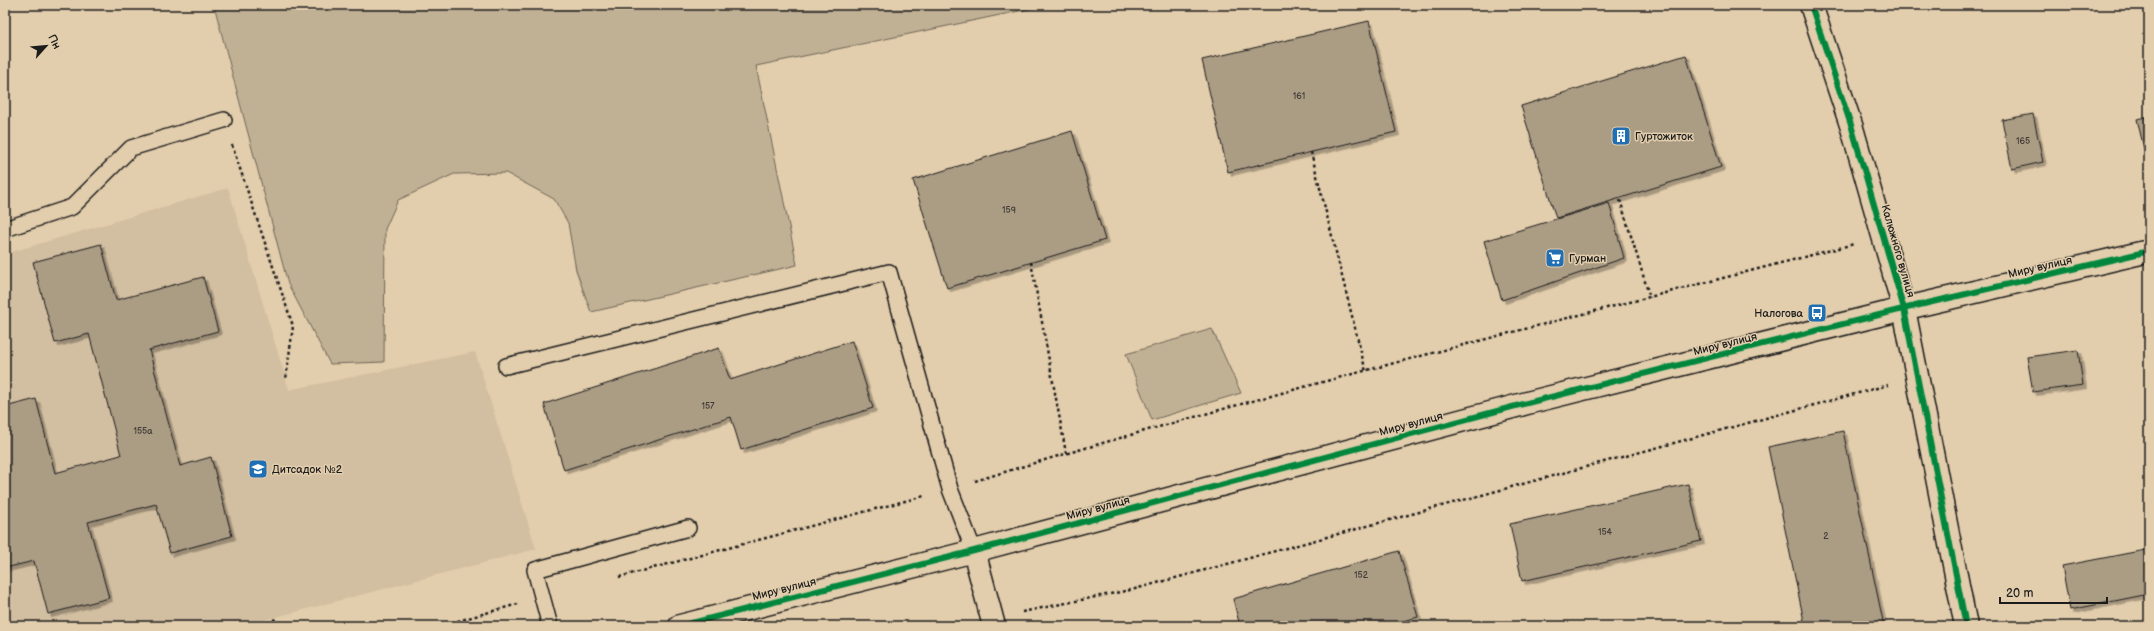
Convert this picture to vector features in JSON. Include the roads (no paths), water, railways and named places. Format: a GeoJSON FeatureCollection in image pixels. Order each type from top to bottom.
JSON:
{"type":"FeatureCollection","features":[{"type":"Feature","properties":{"kind":"street","name":"Калюжного вулиця"},"geometry":{"type":"LineString","coordinates":[[1811,5],[1852,128],[1904,309],[1966,626]]}},
{"type":"Feature","properties":{"kind":"street","name":"Миру вулиця"},"geometry":{"type":"LineString","coordinates":[[680,626],[974,551],[1524,404],[1904,309],[2149,251]]}},
{"type":"Feature","properties":{"kind":"street"},"geometry":{"type":"LineString","coordinates":[[974,551],[993,622]]}},
{"type":"Feature","properties":{"kind":"lane"},"geometry":{"type":"LineString","coordinates":[[5,229],[72,207],[131,148],[224,120]]}},
{"type":"Feature","properties":{"kind":"lane"},"geometry":{"type":"LineString","coordinates":[[506,366],[889,272],[950,489],[974,551]]}},
{"type":"Feature","properties":{"kind":"lane"},"geometry":{"type":"LineString","coordinates":[[550,626],[544,597],[535,570],[688,528]]}},
{"type":"Feature","properties":{"kind":"place","name":"Гуртожиток"},"geometry":{"type":"Point","coordinates":[1621,136]}},
{"type":"Feature","properties":{"kind":"place","name":"Гурман"},"geometry":{"type":"Point","coordinates":[1555,258]}},
{"type":"Feature","properties":{"kind":"place","name":"Налогова"},"geometry":{"type":"Point","coordinates":[1817,313]}},
{"type":"Feature","properties":{"kind":"place","name":"Дитсадок №2"},"geometry":{"type":"Point","coordinates":[258,469]}}]}
